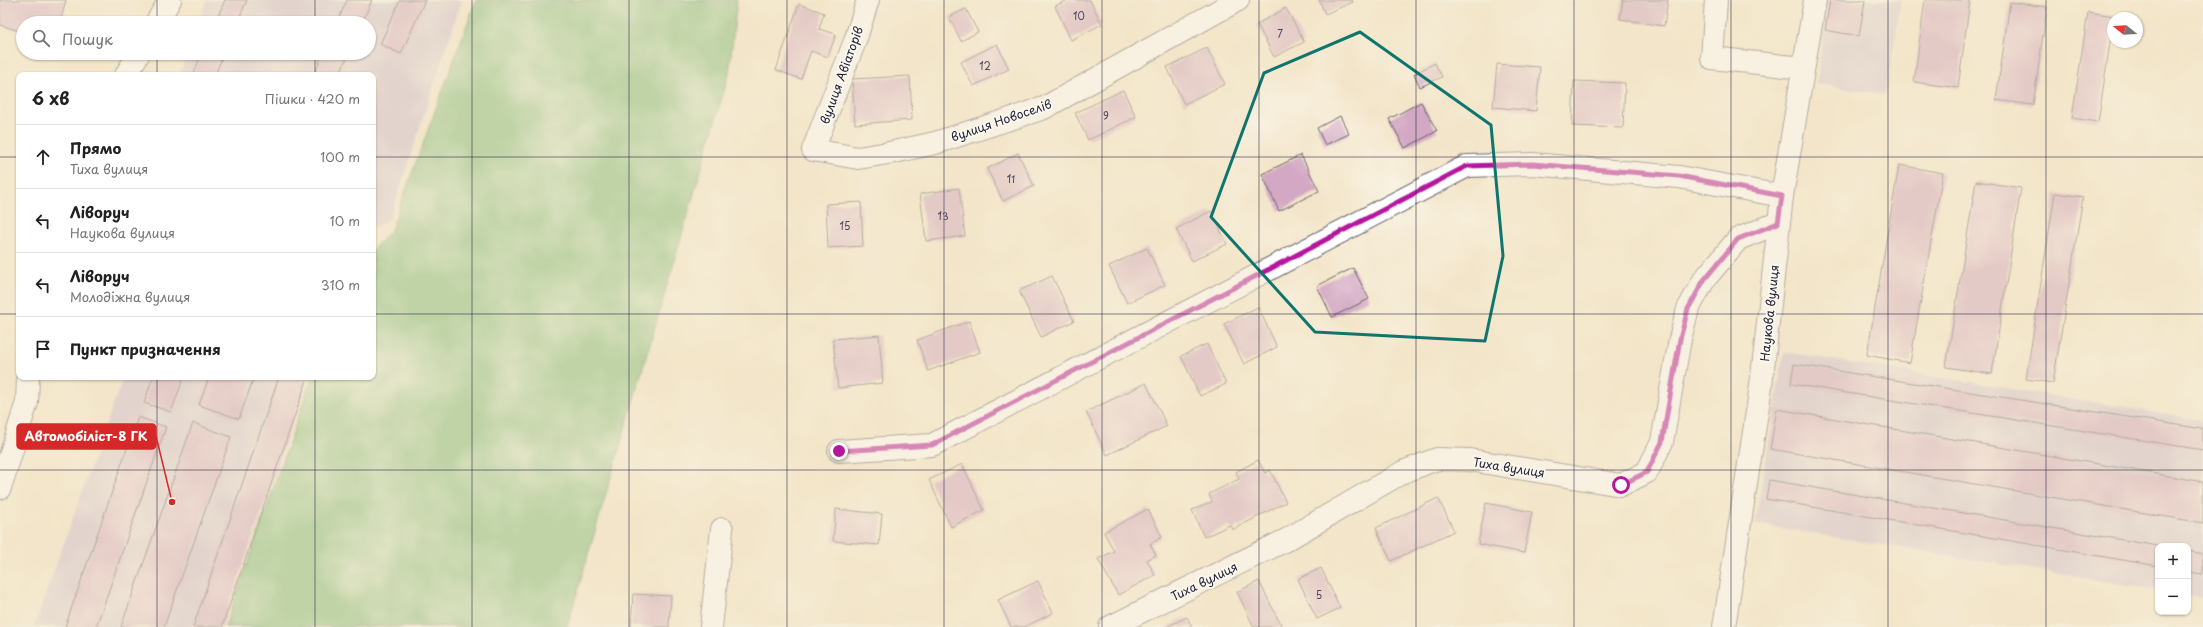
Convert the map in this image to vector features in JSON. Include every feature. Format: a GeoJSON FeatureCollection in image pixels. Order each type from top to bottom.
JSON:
{"type":"FeatureCollection","features":[{"type":"Feature","properties":{"kind":"street"},"geometry":{"type":"LineString","coordinates":[[160,16],[170,0]]}},
{"type":"Feature","properties":{"kind":"street","name":"вулиця Авіаторів"},"geometry":{"type":"LineString","coordinates":[[813,150],[868,0]]}},
{"type":"Feature","properties":{"kind":"street","name":"вулиця Новоселів"},"geometry":{"type":"LineString","coordinates":[[813,150],[858,158],[894,152],[935,143],[1044,108],[1238,0]]}},
{"type":"Feature","properties":{"kind":"street"},"geometry":{"type":"LineString","coordinates":[[1716,0],[1712,58],[1803,68]]}},
{"type":"Feature","properties":{"kind":"street","name":"Наукова вулиця"},"geometry":{"type":"LineString","coordinates":[[1724,627],[1761,386],[1778,223],[1815,0]]}},
{"type":"Feature","properties":{"kind":"street"},"geometry":{"type":"LineString","coordinates":[[128,72],[135,60]]}},
{"type":"Feature","properties":{"kind":"street"},"geometry":{"type":"LineString","coordinates":[[839,451],[932,445],[1467,166],[1532,164],[1679,176],[1782,196]]}},
{"type":"Feature","properties":{"kind":"street","name":"Тиха вулиця"},"geometry":{"type":"LineString","coordinates":[[1110,627],[1286,540],[1403,472],[1437,459],[1470,460],[1621,485],[1647,472],[1662,442],[1680,339],[1692,303],[1704,280],[1738,239],[1778,223]]}},
{"type":"Feature","properties":{"kind":"street"},"geometry":{"type":"LineString","coordinates":[[0,488],[27,402],[28,380]]}},
{"type":"Feature","properties":{"kind":"street"},"geometry":{"type":"LineString","coordinates":[[711,627],[722,529]]}},
{"type":"Feature","properties":{"kind":"highlighted area"},"geometry":{"type":"Polygon","coordinates":[[[1360,32],[1491,125],[1503,256],[1485,341],[1315,332],[1211,217],[1264,73],[1360,32]]]}},
{"type":"Feature","properties":{"kind":"shaded area"},"geometry":{"type":"Polygon","coordinates":[[[207,0],[462,0],[390,218],[376,226],[376,72],[180,72],[184,60],[376,60],[376,16],[201,16],[207,0]]]}},
{"type":"Feature","properties":{"kind":"shaded area"},"geometry":{"type":"Polygon","coordinates":[[[1827,0],[1901,0],[1886,94],[1817,84],[1827,0]]]}},
{"type":"Feature","properties":{"kind":"shaded area"},"geometry":{"type":"Polygon","coordinates":[[[1784,352],[2203,420],[2203,598],[2191,596],[2191,543],[2155,543],[2155,590],[1755,524],[1784,352]]]}},
{"type":"Feature","properties":{"kind":"shaded area"},"geometry":{"type":"Polygon","coordinates":[[[122,380],[307,380],[222,627],[34,627],[122,380]]]}},
{"type":"Feature","properties":{"kind":"green space"},"geometry":{"type":"Polygon","coordinates":[[[476,0],[737,0],[729,74],[567,627],[225,627],[311,380],[376,380],[376,246],[391,230],[476,0]]]}},
{"type":"Feature","properties":{"kind":"building"},"geometry":{"type":"Polygon","coordinates":[[[0,0],[66,0],[62,16],[16,16],[16,30],[0,25],[0,0]]]}},
{"type":"Feature","properties":{"kind":"building"},"geometry":{"type":"Polygon","coordinates":[[[225,0],[247,0],[240,16],[218,16],[225,0]]]}},
{"type":"Feature","properties":{"kind":"building"},"geometry":{"type":"Polygon","coordinates":[[[347,0],[372,0],[365,16],[340,16],[347,0]]]}},
{"type":"Feature","properties":{"kind":"building"},"geometry":{"type":"Polygon","coordinates":[[[400,0],[425,0],[401,54],[380,44],[400,0]]]}},
{"type":"Feature","properties":{"kind":"building"},"geometry":{"type":"Polygon","coordinates":[[[1068,0],[1090,0],[1102,24],[1071,40],[1055,6],[1068,0]]]}},
{"type":"Feature","properties":{"kind":"building"},"geometry":{"type":"Polygon","coordinates":[[[1319,0],[1352,0],[1353,2],[1325,14],[1319,0]]]}},
{"type":"Feature","properties":{"kind":"building"},"geometry":{"type":"Polygon","coordinates":[[[1623,0],[1668,0],[1664,26],[1620,19],[1623,0]]]}},
{"type":"Feature","properties":{"kind":"building"},"geometry":{"type":"Polygon","coordinates":[[[1830,0],[1865,0],[1859,36],[1825,30],[1830,0]]]}},
{"type":"Feature","properties":{"kind":"building"},"geometry":{"type":"Polygon","coordinates":[[[1925,0],[1970,0],[1958,88],[1914,82],[1925,0]]]}},
{"type":"Feature","properties":{"kind":"building"},"geometry":{"type":"Polygon","coordinates":[[[2010,2],[2047,7],[2033,105],[1996,100],[2010,2]]]}},
{"type":"Feature","properties":{"kind":"building"},"geometry":{"type":"Polygon","coordinates":[[[799,4],[824,13],[819,29],[836,34],[828,57],[811,51],[801,79],[776,70],[799,4]]]}},
{"type":"Feature","properties":{"kind":"building"},"geometry":{"type":"Polygon","coordinates":[[[1286,8],[1304,42],[1274,57],[1257,24],[1286,8]]]}},
{"type":"Feature","properties":{"kind":"building"},"geometry":{"type":"Polygon","coordinates":[[[966,9],[978,32],[961,41],[949,17],[966,9]]]}},
{"type":"Feature","properties":{"kind":"building"},"geometry":{"type":"Polygon","coordinates":[[[2088,12],[2107,15],[2107,48],[2109,48],[2098,122],[2072,118],[2088,12]]]}},
{"type":"Feature","properties":{"kind":"building"},"geometry":{"type":"Polygon","coordinates":[[[997,44],[1009,69],[973,86],[961,62],[997,44]]]}},
{"type":"Feature","properties":{"kind":"building"},"geometry":{"type":"Polygon","coordinates":[[[1207,48],[1225,84],[1184,104],[1167,67],[1207,48]]]}},
{"type":"Feature","properties":{"kind":"building"},"geometry":{"type":"Polygon","coordinates":[[[199,60],[221,60],[216,72],[194,72],[199,60]]]}},
{"type":"Feature","properties":{"kind":"building"},"geometry":{"type":"Polygon","coordinates":[[[320,60],[346,60],[340,72],[315,72],[320,60]]]}},
{"type":"Feature","properties":{"kind":"building"},"geometry":{"type":"Polygon","coordinates":[[[1435,63],[1442,77],[1420,87],[1414,74],[1435,63]]]}},
{"type":"Feature","properties":{"kind":"building"},"geometry":{"type":"Polygon","coordinates":[[[1497,64],[1540,67],[1536,111],[1493,107],[1497,64]]]}},
{"type":"Feature","properties":{"kind":"building"},"geometry":{"type":"Polygon","coordinates":[[[910,76],[912,120],[855,124],[852,79],[910,76]]]}},
{"type":"Feature","properties":{"kind":"building"},"geometry":{"type":"Polygon","coordinates":[[[1574,81],[1625,83],[1623,128],[1572,126],[1574,81]]]}},
{"type":"Feature","properties":{"kind":"building"},"geometry":{"type":"Polygon","coordinates":[[[1123,90],[1136,117],[1088,140],[1075,113],[1123,90]]]}},
{"type":"Feature","properties":{"kind":"building"},"geometry":{"type":"Polygon","coordinates":[[[1421,102],[1437,131],[1405,148],[1389,119],[1421,102]]]}},
{"type":"Feature","properties":{"kind":"building"},"geometry":{"type":"Polygon","coordinates":[[[1340,116],[1349,134],[1325,145],[1317,128],[1340,116]]]}},
{"type":"Feature","properties":{"kind":"building"},"geometry":{"type":"Polygon","coordinates":[[[1018,153],[1034,186],[1003,201],[987,169],[1018,153]]]}},
{"type":"Feature","properties":{"kind":"building"},"geometry":{"type":"Polygon","coordinates":[[[1301,155],[1319,191],[1279,211],[1262,174],[1301,155]]]}},
{"type":"Feature","properties":{"kind":"building"},"geometry":{"type":"Polygon","coordinates":[[[1899,165],[1943,173],[1910,363],[1867,355],[1899,165]]]}},
{"type":"Feature","properties":{"kind":"building"},"geometry":{"type":"Polygon","coordinates":[[[1976,181],[2021,188],[1992,374],[1946,367],[1976,181]]]}},
{"type":"Feature","properties":{"kind":"building"},"geometry":{"type":"Polygon","coordinates":[[[959,188],[965,236],[926,241],[920,194],[959,188]]]}},
{"type":"Feature","properties":{"kind":"building"},"geometry":{"type":"Polygon","coordinates":[[[2055,193],[2083,197],[2053,383],[2026,379],[2055,193]]]}},
{"type":"Feature","properties":{"kind":"building"},"geometry":{"type":"Polygon","coordinates":[[[861,202],[863,246],[828,248],[826,204],[861,202]]]}},
{"type":"Feature","properties":{"kind":"building"},"geometry":{"type":"Polygon","coordinates":[[[1211,211],[1227,244],[1192,261],[1176,229],[1211,211]]]}},
{"type":"Feature","properties":{"kind":"building"},"geometry":{"type":"Polygon","coordinates":[[[1147,248],[1165,285],[1127,303],[1109,266],[1147,248]]]}},
{"type":"Feature","properties":{"kind":"building"},"geometry":{"type":"Polygon","coordinates":[[[1353,268],[1369,299],[1332,317],[1317,286],[1353,268]]]}},
{"type":"Feature","properties":{"kind":"building"},"geometry":{"type":"Polygon","coordinates":[[[1052,276],[1074,321],[1041,337],[1019,291],[1052,276]]]}},
{"type":"Feature","properties":{"kind":"building"},"geometry":{"type":"Polygon","coordinates":[[[1258,307],[1277,347],[1244,364],[1224,324],[1258,307]]]}},
{"type":"Feature","properties":{"kind":"building"},"geometry":{"type":"Polygon","coordinates":[[[969,321],[980,352],[928,371],[917,340],[969,321]]]}},
{"type":"Feature","properties":{"kind":"building"},"geometry":{"type":"Polygon","coordinates":[[[879,335],[883,383],[838,388],[833,339],[879,335]]]}},
{"type":"Feature","properties":{"kind":"building"},"geometry":{"type":"Polygon","coordinates":[[[1207,344],[1226,384],[1200,396],[1181,356],[1207,344]]]}},
{"type":"Feature","properties":{"kind":"building"},"geometry":{"type":"Polygon","coordinates":[[[1794,364],[2203,429],[2203,450],[1791,384],[1794,364]]]}},
{"type":"Feature","properties":{"kind":"building"},"geometry":{"type":"Polygon","coordinates":[[[152,380],[183,380],[171,412],[144,403],[152,380]]]}},
{"type":"Feature","properties":{"kind":"building"},"geometry":{"type":"Polygon","coordinates":[[[208,380],[253,380],[239,419],[199,405],[208,380]]]}},
{"type":"Feature","properties":{"kind":"building"},"geometry":{"type":"Polygon","coordinates":[[[278,380],[307,380],[222,627],[193,627],[278,380]]]}},
{"type":"Feature","properties":{"kind":"building"},"geometry":{"type":"Polygon","coordinates":[[[1146,383],[1167,426],[1107,455],[1086,412],[1146,383]]]}},
{"type":"Feature","properties":{"kind":"building"},"geometry":{"type":"Polygon","coordinates":[[[1777,409],[2203,482],[2203,523],[1770,449],[1777,409]]]}},
{"type":"Feature","properties":{"kind":"building"},"geometry":{"type":"Polygon","coordinates":[[[138,417],[166,427],[96,627],[65,627],[138,417]]]}},
{"type":"Feature","properties":{"kind":"building"},"geometry":{"type":"Polygon","coordinates":[[[193,423],[231,437],[164,627],[121,627],[193,423]]]}},
{"type":"Feature","properties":{"kind":"building"},"geometry":{"type":"Polygon","coordinates":[[[1258,460],[1265,473],[1270,470],[1286,502],[1232,530],[1230,525],[1204,537],[1192,510],[1212,502],[1209,494],[1239,479],[1236,472],[1258,460]]]}},
{"type":"Feature","properties":{"kind":"building"},"geometry":{"type":"Polygon","coordinates":[[[962,464],[984,510],[951,527],[929,480],[962,464]]]}},
{"type":"Feature","properties":{"kind":"building"},"geometry":{"type":"Polygon","coordinates":[[[1769,480],[2155,545],[2155,565],[1766,499],[1769,480]]]}},
{"type":"Feature","properties":{"kind":"building"},"geometry":{"type":"Polygon","coordinates":[[[1438,498],[1454,531],[1391,561],[1376,528],[1438,498]]]}},
{"type":"Feature","properties":{"kind":"building"},"geometry":{"type":"Polygon","coordinates":[[[1486,503],[1532,512],[1524,553],[1478,544],[1486,503]]]}},
{"type":"Feature","properties":{"kind":"building"},"geometry":{"type":"Polygon","coordinates":[[[836,509],[882,514],[879,545],[833,541],[836,509]]]}},
{"type":"Feature","properties":{"kind":"building"},"geometry":{"type":"Polygon","coordinates":[[[1148,509],[1162,537],[1150,544],[1156,555],[1147,560],[1155,575],[1118,595],[1098,559],[1114,551],[1104,532],[1148,509]]]}},
{"type":"Feature","properties":{"kind":"building"},"geometry":{"type":"Polygon","coordinates":[[[2191,552],[2203,554],[2203,574],[2191,572],[2191,552]]]}},
{"type":"Feature","properties":{"kind":"building"},"geometry":{"type":"Polygon","coordinates":[[[1321,568],[1340,608],[1317,619],[1298,579],[1321,568]]]}},
{"type":"Feature","properties":{"kind":"building"},"geometry":{"type":"Polygon","coordinates":[[[1038,581],[1053,613],[1024,627],[1011,627],[998,600],[1038,581]]]}},
{"type":"Feature","properties":{"kind":"building"},"geometry":{"type":"Polygon","coordinates":[[[1259,581],[1282,627],[1254,627],[1237,592],[1259,581]]]}},
{"type":"Feature","properties":{"kind":"building"},"geometry":{"type":"Polygon","coordinates":[[[633,594],[671,596],[669,627],[631,627],[633,594]]]}},
{"type":"Feature","properties":{"kind":"building"},"geometry":{"type":"Polygon","coordinates":[[[1187,617],[1192,627],[1166,627],[1187,617]]]}},
{"type":"Feature","properties":{"kind":"place","name":"Автомобіліст-8 ГК"},"geometry":{"type":"Point","coordinates":[172,502]}},
{"type":"Feature","properties":{"kind":"route"},"geometry":{"type":"LineString","coordinates":[[839,451],[932,445],[1467,166],[1486,164],[1532,164],[1679,176],[1782,196],[1778,223],[1738,239],[1704,280],[1688,309],[1680,339],[1662,442],[1647,472],[1621,485]]}}]}
